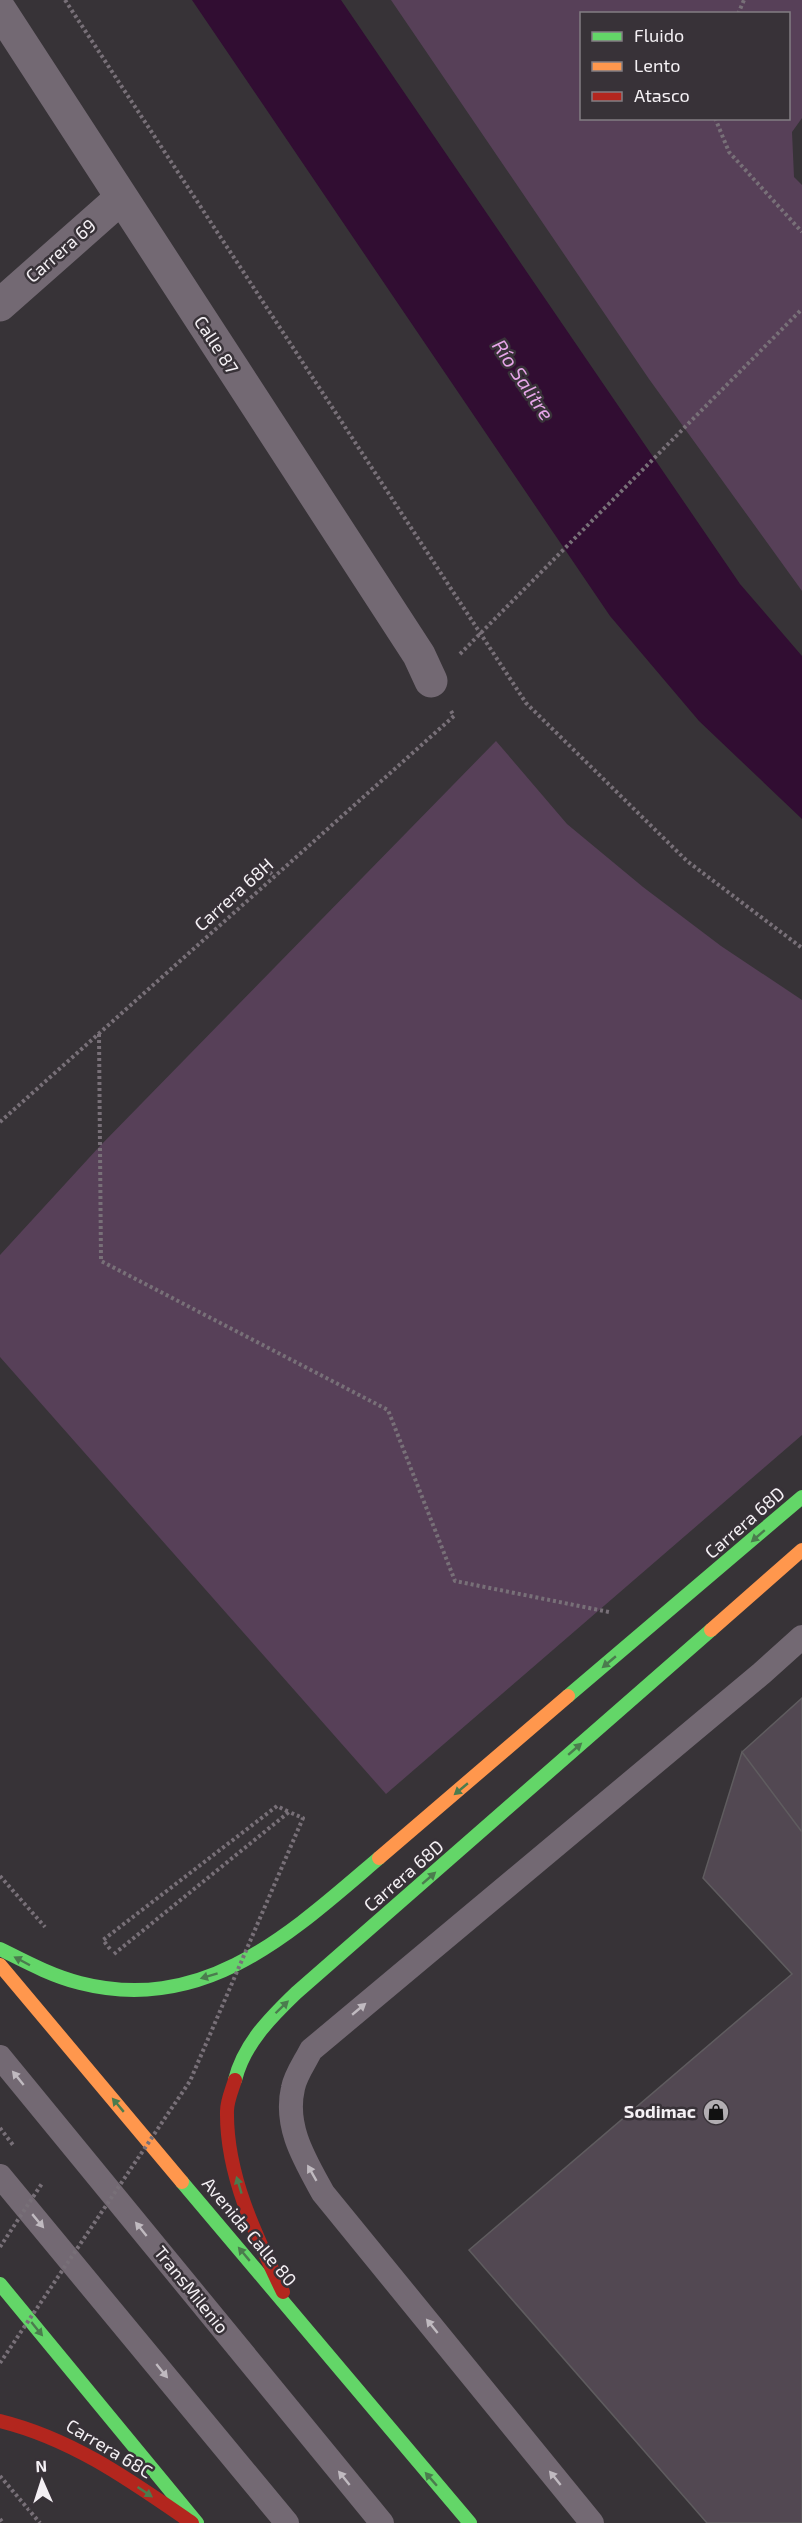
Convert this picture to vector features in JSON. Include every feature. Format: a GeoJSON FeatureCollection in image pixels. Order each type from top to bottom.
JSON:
{"type":"FeatureCollection","features":[{"type":"Feature","properties":{"kind":"main road","name":"Carrera 68D"},"geometry":{"type":"LineString","coordinates":[[0,1949],[26,1964],[75,1984],[114,1992],[161,1991],[221,1973],[261,1954],[297,1928],[802,1497]]}},
{"type":"Feature","properties":{"kind":"main road","name":"Carrera 68D"},"geometry":{"type":"LineString","coordinates":[[296,2315],[253,2231],[234,2168],[227,2110],[238,2068],[262,2026],[296,1993],[802,1550]]}},
{"type":"Feature","properties":{"kind":"main road","name":"Avenida Calle 80"},"geometry":{"type":"LineString","coordinates":[[0,1965],[470,2523]]}},
{"type":"Feature","properties":{"kind":"main road"},"geometry":{"type":"LineString","coordinates":[[0,2284],[196,2523]]}},
{"type":"Feature","properties":{"kind":"main road","name":"Carrera 68C"},"geometry":{"type":"LineString","coordinates":[[0,2421],[38,2430],[80,2449],[192,2523]]}},
{"type":"Feature","properties":{"kind":"street","name":"Calle 87"},"geometry":{"type":"LineString","coordinates":[[0,10],[419,655],[431,681]]}},
{"type":"Feature","properties":{"kind":"street","name":"Carrera 69"},"geometry":{"type":"LineString","coordinates":[[0,304],[121,198]]}},
{"type":"Feature","properties":{"kind":"lane"},"geometry":{"type":"LineString","coordinates":[[592,2523],[323,2193],[299,2149],[291,2115],[293,2087],[311,2050],[762,1673],[802,1637]]}},
{"type":"Feature","properties":{"kind":"lane","name":"TransMilenio"},"geometry":{"type":"LineString","coordinates":[[0,2057],[382,2523]]}},
{"type":"Feature","properties":{"kind":"lane"},"geometry":{"type":"LineString","coordinates":[[0,2176],[287,2523]]}},
{"type":"Feature","properties":{"kind":"path"},"geometry":{"type":"LineString","coordinates":[[65,0],[526,703],[687,861],[802,948]]}},
{"type":"Feature","properties":{"kind":"path"},"geometry":{"type":"LineString","coordinates":[[716,120],[729,152],[802,232]]}},
{"type":"Feature","properties":{"kind":"path"},"geometry":{"type":"LineString","coordinates":[[431,681],[481,634],[802,309]]}},
{"type":"Feature","properties":{"kind":"path","name":"Carrera 68H"},"geometry":{"type":"LineString","coordinates":[[0,1122],[454,716],[431,681]]}},
{"type":"Feature","properties":{"kind":"path"},"geometry":{"type":"LineString","coordinates":[[262,863],[274,877]]}},
{"type":"Feature","properties":{"kind":"path"},"geometry":{"type":"LineString","coordinates":[[99,1034],[101,1261],[388,1410],[455,1581],[657,1622]]}},
{"type":"Feature","properties":{"kind":"path"},"geometry":{"type":"LineString","coordinates":[[0,2364],[190,2081],[303,1818],[277,1806],[103,1940],[114,1954],[289,1812]]}},
{"type":"Feature","properties":{"kind":"path"},"geometry":{"type":"LineString","coordinates":[[0,1876],[38,1920]]}},
{"type":"Feature","properties":{"kind":"path"},"geometry":{"type":"LineString","coordinates":[[0,2247],[43,2182]]}},
{"type":"Feature","properties":{"kind":"path"},"geometry":{"type":"LineString","coordinates":[[0,2476],[40,2523]]}},
{"type":"Feature","properties":{"kind":"path"},"geometry":{"type":"LineString","coordinates":[[0,2519],[3,2523]]}},
{"type":"Feature","properties":{"kind":"shaded area"},"geometry":{"type":"Polygon","coordinates":[[[391,0],[802,0],[802,118],[792,132],[794,177],[802,185],[802,591],[649,379],[391,0]]]}},
{"type":"Feature","properties":{"kind":"shaded area"},"geometry":{"type":"Polygon","coordinates":[[[496,741],[567,824],[643,887],[721,946],[802,1000],[802,1435],[386,1794],[0,1357],[0,1255],[99,1147],[496,741]]]}},
{"type":"Feature","properties":{"kind":"water","name":"Río Salitre"},"geometry":{"type":"Polygon","coordinates":[[[192,0],[341,0],[740,584],[802,656],[802,819],[699,721],[610,616],[192,0]]]}},
{"type":"Feature","properties":{"kind":"building"},"geometry":{"type":"Polygon","coordinates":[[[802,1698],[802,1832],[742,1752],[802,1698]]]}},
{"type":"Feature","properties":{"kind":"building","name":"Sodimac"},"geometry":{"type":"Polygon","coordinates":[[[742,1752],[802,1832],[802,2523],[707,2523],[469,2250],[792,1974],[703,1878],[742,1752]]]}},
{"type":"Feature","properties":{"kind":"traffic: fast"},"geometry":{"type":"LineString","coordinates":[[568,1696],[802,1497]]}},
{"type":"Feature","properties":{"kind":"traffic: fast"},"geometry":{"type":"LineString","coordinates":[[235,2080],[251,2043],[296,1993],[711,1630]]}},
{"type":"Feature","properties":{"kind":"traffic: fast"},"geometry":{"type":"LineString","coordinates":[[0,1949],[49,1973],[80,1983],[125,1990],[167,1988],[206,1977],[243,1961],[279,1939],[313,1914],[379,1858]]}},
{"type":"Feature","properties":{"kind":"traffic: fast"},"geometry":{"type":"LineString","coordinates":[[182,2182],[470,2523]]}},
{"type":"Feature","properties":{"kind":"traffic: fast"},"geometry":{"type":"LineString","coordinates":[[0,2284],[197,2523]]}},
{"type":"Feature","properties":{"kind":"traffic: slow"},"geometry":{"type":"LineString","coordinates":[[711,1630],[802,1550]]}},
{"type":"Feature","properties":{"kind":"traffic: slow"},"geometry":{"type":"LineString","coordinates":[[379,1858],[568,1696]]}},
{"type":"Feature","properties":{"kind":"traffic: slow"},"geometry":{"type":"LineString","coordinates":[[0,1965],[182,2182]]}},
{"type":"Feature","properties":{"kind":"traffic: jam"},"geometry":{"type":"LineString","coordinates":[[235,2080],[227,2111],[228,2135],[237,2182],[253,2227],[283,2292]]}},
{"type":"Feature","properties":{"kind":"traffic: jam"},"geometry":{"type":"LineString","coordinates":[[0,2421],[27,2429],[77,2450],[124,2477],[192,2523]]}},
{"type":"Feature","properties":{"kind":"place","name":"Sodimac"},"geometry":{"type":"Point","coordinates":[716,2112]}}]}
